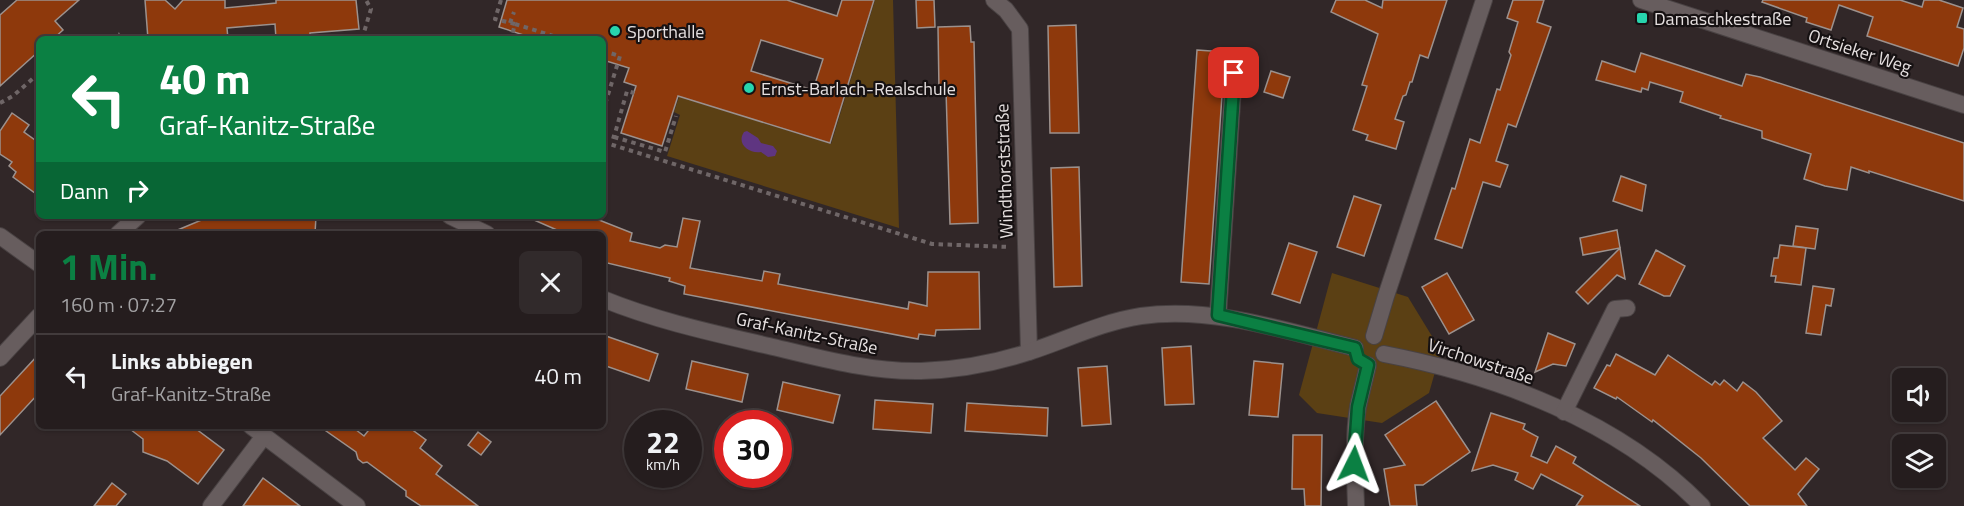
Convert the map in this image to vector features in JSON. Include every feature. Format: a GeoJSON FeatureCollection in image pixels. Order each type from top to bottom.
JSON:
{"type":"FeatureCollection","features":[{"type":"Feature","properties":{"kind":"street","name":"Windthorststraße"},"geometry":{"type":"LineString","coordinates":[[994,0],[1006,10],[1020,29],[1029,352]]}},
{"type":"Feature","properties":{"kind":"street"},"geometry":{"type":"LineString","coordinates":[[1374,336],[1484,0]]}},
{"type":"Feature","properties":{"kind":"street","name":"Ortsieker Weg"},"geometry":{"type":"LineString","coordinates":[[1641,0],[1964,105]]}},
{"type":"Feature","properties":{"kind":"street"},"geometry":{"type":"LineString","coordinates":[[1218,315],[1235,57]]}},
{"type":"Feature","properties":{"kind":"street"},"geometry":{"type":"LineString","coordinates":[[121,231],[135,219]]}},
{"type":"Feature","properties":{"kind":"street"},"geometry":{"type":"LineString","coordinates":[[456,219],[481,231]]}},
{"type":"Feature","properties":{"kind":"street"},"geometry":{"type":"LineString","coordinates":[[0,236],[36,262]]}},
{"type":"Feature","properties":{"kind":"street","name":"Graf-Kanitz-Straße"},"geometry":{"type":"LineString","coordinates":[[606,300],[675,324],[851,365],[921,371],[995,362],[1105,324],[1140,316],[1178,313],[1218,315],[1355,348]]}},
{"type":"Feature","properties":{"kind":"street"},"geometry":{"type":"LineString","coordinates":[[1564,412],[1615,309],[1627,308]]}},
{"type":"Feature","properties":{"kind":"street"},"geometry":{"type":"LineString","coordinates":[[0,358],[36,319]]}},
{"type":"Feature","properties":{"kind":"street"},"geometry":{"type":"LineString","coordinates":[[1374,336],[1383,343],[1384,354],[1378,363],[1368,365],[1358,359],[1355,348],[1362,338],[1374,336]]}},
{"type":"Feature","properties":{"kind":"street","name":"Virchowstraße"},"geometry":{"type":"LineString","coordinates":[[1384,354],[1424,362],[1480,378],[1564,412],[1607,433],[1653,464],[1702,506]]}},
{"type":"Feature","properties":{"kind":"street"},"geometry":{"type":"LineString","coordinates":[[1356,506],[1354,464],[1356,430],[1358,407],[1368,365]]}},
{"type":"Feature","properties":{"kind":"street"},"geometry":{"type":"LineString","coordinates":[[211,506],[258,431],[357,506]]}},
{"type":"Feature","properties":{"kind":"path"},"geometry":{"type":"LineString","coordinates":[[364,36],[371,9],[366,0]]}},
{"type":"Feature","properties":{"kind":"path"},"geometry":{"type":"LineString","coordinates":[[501,0],[495,19],[553,36]]}},
{"type":"Feature","properties":{"kind":"path"},"geometry":{"type":"LineString","coordinates":[[511,36],[514,12]]}},
{"type":"Feature","properties":{"kind":"path"},"geometry":{"type":"LineString","coordinates":[[116,36],[120,34]]}},
{"type":"Feature","properties":{"kind":"path"},"geometry":{"type":"LineString","coordinates":[[606,52],[620,56],[606,97]]}},
{"type":"Feature","properties":{"kind":"path"},"geometry":{"type":"LineString","coordinates":[[0,103],[13,96],[36,76]]}},
{"type":"Feature","properties":{"kind":"path"},"geometry":{"type":"LineString","coordinates":[[614,137],[627,91],[634,93]]}},
{"type":"Feature","properties":{"kind":"path"},"geometry":{"type":"LineString","coordinates":[[606,135],[665,152],[676,116]]}},
{"type":"Feature","properties":{"kind":"path"},"geometry":{"type":"LineString","coordinates":[[606,143],[932,244],[1026,248]]}},
{"type":"Feature","properties":{"kind":"shaded area"},"geometry":{"type":"Polygon","coordinates":[[[875,0],[893,0],[899,228],[667,156],[680,115],[674,112],[679,97],[831,144],[875,0]]]}},
{"type":"Feature","properties":{"kind":"shaded area"},"geometry":{"type":"Polygon","coordinates":[[[747,131],[758,138],[761,143],[773,146],[777,151],[775,156],[768,157],[761,152],[748,150],[742,140],[744,132],[747,131]]]}},
{"type":"Feature","properties":{"kind":"shaded area"},"geometry":{"type":"Polygon","coordinates":[[[1332,273],[1408,297],[1441,351],[1429,393],[1382,423],[1317,413],[1299,395],[1332,273]]]}},
{"type":"Feature","properties":{"kind":"building"},"geometry":{"type":"Polygon","coordinates":[[[17,0],[79,0],[55,21],[63,30],[56,36],[36,36],[36,54],[0,86],[0,15],[17,0]]]}},
{"type":"Feature","properties":{"kind":"building"},"geometry":{"type":"Polygon","coordinates":[[[145,0],[165,0],[175,9],[183,0],[225,0],[225,8],[276,3],[276,0],[356,0],[359,29],[310,33],[310,36],[276,36],[275,24],[227,28],[228,36],[148,36],[145,0]]]}},
{"type":"Feature","properties":{"kind":"building"},"geometry":{"type":"Polygon","coordinates":[[[507,0],[787,0],[837,16],[842,0],[874,0],[830,143],[678,96],[662,146],[621,133],[636,86],[624,82],[629,68],[606,61],[606,36],[527,36],[499,27],[507,0]],[[761,40],[751,71],[813,90],[823,59],[761,40]]]}},
{"type":"Feature","properties":{"kind":"building"},"geometry":{"type":"Polygon","coordinates":[[[916,0],[934,0],[935,27],[917,28],[916,0]]]}},
{"type":"Feature","properties":{"kind":"building"},"geometry":{"type":"Polygon","coordinates":[[[1336,0],[1365,0],[1382,8],[1383,0],[1447,0],[1428,58],[1420,55],[1412,82],[1410,82],[1406,95],[1403,96],[1395,119],[1404,122],[1396,149],[1366,140],[1368,135],[1353,130],[1367,86],[1362,85],[1378,34],[1331,12],[1336,0]]]}},
{"type":"Feature","properties":{"kind":"building"},"geometry":{"type":"Polygon","coordinates":[[[1513,0],[1544,0],[1537,22],[1551,27],[1516,127],[1508,124],[1496,161],[1508,165],[1500,187],[1483,182],[1462,248],[1435,239],[1452,188],[1455,189],[1470,139],[1480,143],[1497,89],[1500,90],[1518,22],[1507,18],[1513,0]]]}},
{"type":"Feature","properties":{"kind":"building"},"geometry":{"type":"Polygon","coordinates":[[[1763,0],[1900,0],[1922,7],[1924,0],[1939,0],[1963,8],[1957,27],[1964,29],[1964,48],[1958,66],[1867,36],[1873,17],[1839,5],[1831,30],[1806,22],[1807,18],[1762,2],[1763,0]]]}},
{"type":"Feature","properties":{"kind":"building"},"geometry":{"type":"Polygon","coordinates":[[[1076,25],[1079,133],[1050,133],[1048,26],[1076,25]]]}},
{"type":"Feature","properties":{"kind":"building"},"geometry":{"type":"Polygon","coordinates":[[[970,26],[971,42],[974,42],[978,223],[950,224],[946,90],[939,90],[938,27],[970,26]]]}},
{"type":"Feature","properties":{"kind":"building"},"geometry":{"type":"Polygon","coordinates":[[[1197,50],[1225,52],[1209,284],[1181,282],[1197,50]]]}},
{"type":"Feature","properties":{"kind":"building"},"geometry":{"type":"Polygon","coordinates":[[[1641,53],[1742,86],[1746,74],[1760,77],[1964,143],[1964,201],[1851,167],[1847,190],[1825,186],[1804,179],[1811,154],[1762,138],[1762,131],[1680,102],[1683,92],[1650,82],[1648,90],[1642,88],[1641,92],[1596,80],[1602,61],[1635,72],[1641,53]]]}},
{"type":"Feature","properties":{"kind":"building"},"geometry":{"type":"Polygon","coordinates":[[[1271,71],[1290,77],[1283,98],[1264,92],[1271,71]]]}},
{"type":"Feature","properties":{"kind":"building"},"geometry":{"type":"Polygon","coordinates":[[[12,113],[29,125],[24,132],[36,141],[36,194],[13,177],[16,172],[9,166],[12,162],[0,154],[0,131],[12,113]]]}},
{"type":"Feature","properties":{"kind":"building"},"geometry":{"type":"Polygon","coordinates":[[[1079,167],[1082,286],[1054,287],[1051,168],[1079,167]]]}},
{"type":"Feature","properties":{"kind":"building"},"geometry":{"type":"Polygon","coordinates":[[[1621,176],[1646,185],[1642,211],[1613,201],[1621,176]]]}},
{"type":"Feature","properties":{"kind":"building"},"geometry":{"type":"Polygon","coordinates":[[[1354,196],[1381,205],[1364,256],[1337,247],[1354,196]]]}},
{"type":"Feature","properties":{"kind":"building"},"geometry":{"type":"Polygon","coordinates":[[[683,218],[700,221],[690,268],[762,281],[764,271],[780,274],[778,284],[908,309],[909,302],[927,306],[928,272],[979,272],[980,329],[936,330],[935,336],[919,334],[918,339],[684,294],[685,286],[669,281],[670,278],[606,263],[606,231],[559,231],[532,219],[597,219],[632,233],[630,241],[660,248],[665,245],[677,247],[683,218]]]}},
{"type":"Feature","properties":{"kind":"building"},"geometry":{"type":"Polygon","coordinates":[[[204,219],[316,219],[315,231],[175,231],[204,219]]]}},
{"type":"Feature","properties":{"kind":"building"},"geometry":{"type":"Polygon","coordinates":[[[1796,226],[1818,229],[1815,249],[1793,246],[1796,226]]]}},
{"type":"Feature","properties":{"kind":"building"},"geometry":{"type":"Polygon","coordinates":[[[1617,230],[1620,248],[1583,255],[1580,238],[1617,230]]]}},
{"type":"Feature","properties":{"kind":"building"},"geometry":{"type":"Polygon","coordinates":[[[1289,243],[1317,252],[1300,303],[1272,294],[1289,243]]]}},
{"type":"Feature","properties":{"kind":"building"},"geometry":{"type":"Polygon","coordinates":[[[1780,245],[1806,248],[1801,285],[1775,282],[1776,276],[1771,276],[1774,258],[1778,258],[1780,245]]]}},
{"type":"Feature","properties":{"kind":"building"},"geometry":{"type":"Polygon","coordinates":[[[1620,248],[1625,279],[1617,275],[1588,304],[1576,292],[1620,248]]]}},
{"type":"Feature","properties":{"kind":"building"},"geometry":{"type":"Polygon","coordinates":[[[1656,250],[1685,266],[1670,296],[1664,296],[1639,284],[1656,250]]]}},
{"type":"Feature","properties":{"kind":"building"},"geometry":{"type":"Polygon","coordinates":[[[1447,273],[1474,320],[1449,334],[1422,287],[1447,273]]]}},
{"type":"Feature","properties":{"kind":"building"},"geometry":{"type":"Polygon","coordinates":[[[1813,286],[1834,289],[1831,306],[1826,305],[1821,335],[1806,333],[1813,286]]]}},
{"type":"Feature","properties":{"kind":"building"},"geometry":{"type":"Polygon","coordinates":[[[1548,333],[1575,344],[1566,366],[1553,364],[1535,372],[1548,333]]]}},
{"type":"Feature","properties":{"kind":"building"},"geometry":{"type":"Polygon","coordinates":[[[606,336],[658,354],[649,381],[606,366],[606,336]]]}},
{"type":"Feature","properties":{"kind":"building"},"geometry":{"type":"Polygon","coordinates":[[[1191,346],[1194,404],[1165,405],[1162,348],[1191,346]]]}},
{"type":"Feature","properties":{"kind":"building"},"geometry":{"type":"Polygon","coordinates":[[[1616,354],[1655,375],[1668,355],[1712,385],[1715,381],[1720,385],[1724,380],[1737,391],[1743,382],[1756,392],[1782,421],[1763,438],[1795,470],[1806,458],[1819,469],[1798,494],[1807,506],[1750,506],[1701,458],[1653,420],[1652,422],[1617,397],[1616,399],[1594,388],[1616,354]]]}},
{"type":"Feature","properties":{"kind":"building"},"geometry":{"type":"Polygon","coordinates":[[[36,357],[36,396],[0,435],[0,396],[36,357]]]}},
{"type":"Feature","properties":{"kind":"building"},"geometry":{"type":"Polygon","coordinates":[[[692,361],[748,374],[742,402],[686,389],[692,361]]]}},
{"type":"Feature","properties":{"kind":"building"},"geometry":{"type":"Polygon","coordinates":[[[1254,361],[1283,364],[1278,417],[1249,415],[1254,361]]]}},
{"type":"Feature","properties":{"kind":"building"},"geometry":{"type":"Polygon","coordinates":[[[1107,366],[1111,424],[1082,426],[1078,368],[1107,366]]]}},
{"type":"Feature","properties":{"kind":"building"},"geometry":{"type":"Polygon","coordinates":[[[783,382],[840,395],[833,423],[792,413],[792,410],[777,410],[783,382]]]}},
{"type":"Feature","properties":{"kind":"building"},"geometry":{"type":"Polygon","coordinates":[[[875,400],[933,404],[931,433],[873,429],[875,400]]]}},
{"type":"Feature","properties":{"kind":"building"},"geometry":{"type":"Polygon","coordinates":[[[1436,401],[1470,452],[1423,485],[1415,485],[1417,506],[1390,506],[1384,469],[1405,465],[1385,435],[1436,401]]]}},
{"type":"Feature","properties":{"kind":"building"},"geometry":{"type":"Polygon","coordinates":[[[967,403],[1048,408],[1047,436],[965,431],[967,403]]]}},
{"type":"Feature","properties":{"kind":"building"},"geometry":{"type":"Polygon","coordinates":[[[1491,413],[1525,424],[1523,429],[1538,437],[1531,456],[1547,463],[1556,446],[1576,457],[1573,463],[1640,506],[1576,506],[1583,496],[1541,474],[1533,489],[1515,480],[1518,473],[1493,465],[1472,471],[1491,413]]]}},
{"type":"Feature","properties":{"kind":"building"},"geometry":{"type":"Polygon","coordinates":[[[130,429],[196,429],[224,450],[198,484],[167,461],[143,452],[143,439],[130,429]]]}},
{"type":"Feature","properties":{"kind":"building"},"geometry":{"type":"Polygon","coordinates":[[[323,429],[355,429],[364,436],[370,429],[411,429],[426,440],[420,448],[442,466],[436,474],[478,506],[421,506],[406,496],[406,491],[367,462],[363,463],[358,459],[356,452],[323,429]]]}},
{"type":"Feature","properties":{"kind":"building"},"geometry":{"type":"Polygon","coordinates":[[[478,432],[491,442],[481,455],[468,445],[478,432]]]}},
{"type":"Feature","properties":{"kind":"building"},"geometry":{"type":"Polygon","coordinates":[[[1293,435],[1322,435],[1321,506],[1305,506],[1304,489],[1292,489],[1293,435]]]}},
{"type":"Feature","properties":{"kind":"building"},"geometry":{"type":"Polygon","coordinates":[[[263,478],[300,506],[243,506],[263,478]]]}},
{"type":"Feature","properties":{"kind":"building"},"geometry":{"type":"Polygon","coordinates":[[[112,483],[126,494],[116,506],[94,506],[112,483]]]}},
{"type":"Feature","properties":{"kind":"place","name":"Damaschkestraße"},"geometry":{"type":"Point","coordinates":[1642,18]}},
{"type":"Feature","properties":{"kind":"place","name":"Sporthalle"},"geometry":{"type":"Point","coordinates":[615,31]}},
{"type":"Feature","properties":{"kind":"place","name":"Ernst-Barlach-Realschule"},"geometry":{"type":"Point","coordinates":[749,88]}},
{"type":"Feature","properties":{"kind":"route"},"geometry":{"type":"LineString","coordinates":[[1234,73],[1218,315],[1355,348],[1358,359],[1368,365],[1358,407],[1354,464]]}}]}
